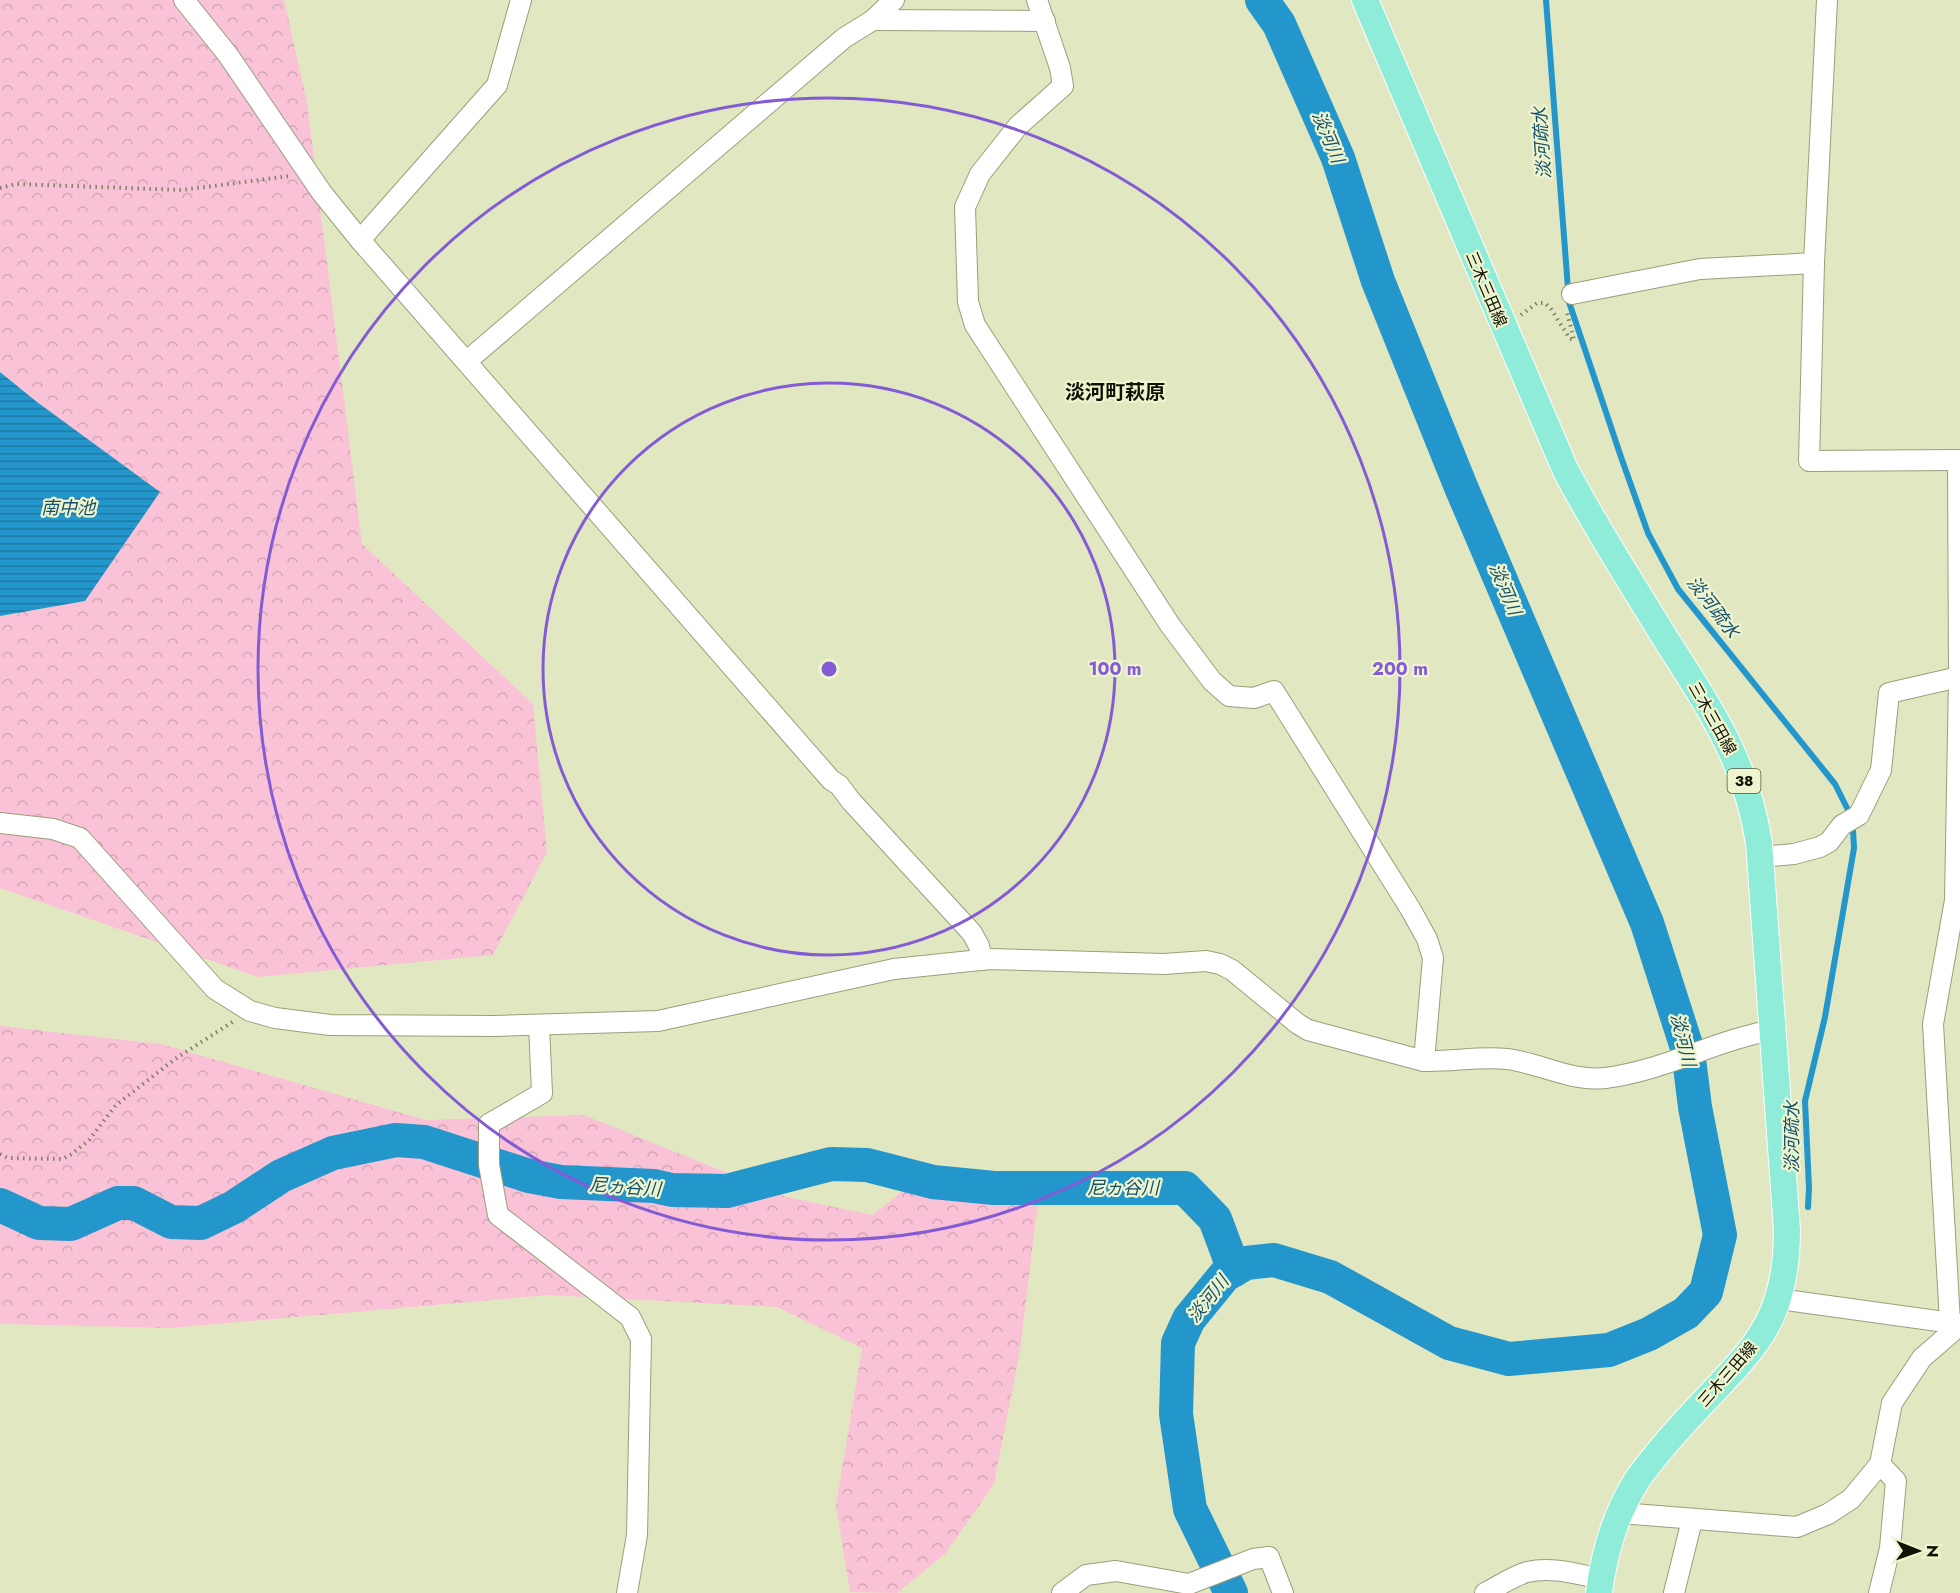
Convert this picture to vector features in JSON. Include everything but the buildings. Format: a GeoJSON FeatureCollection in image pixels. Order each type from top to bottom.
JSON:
{"type":"FeatureCollection","features":[{"type":"Feature","properties":{"kind":"main road","name":"三木三田線"},"geometry":{"type":"LineString","coordinates":[[1365,0],[1542,420],[1572,483],[1726,737],[1749,796],[1761,857],[1787,1230],[1786,1264],[1778,1299],[1753,1348],[1641,1475],[1620,1513],[1607,1550],[1600,1587]]}},
{"type":"Feature","properties":{"kind":"street"},"geometry":{"type":"LineString","coordinates":[[184,0],[228,55],[309,173],[360,240],[831,780],[839,785],[972,933],[979,946],[982,960]]}},
{"type":"Feature","properties":{"kind":"street"},"geometry":{"type":"LineString","coordinates":[[360,240],[497,85],[521,0]]}},
{"type":"Feature","properties":{"kind":"street"},"geometry":{"type":"LineString","coordinates":[[467,361],[844,38],[873,20],[894,0]]}},
{"type":"Feature","properties":{"kind":"street"},"geometry":{"type":"LineString","coordinates":[[1037,0],[1060,68],[1063,86],[1018,126],[980,174],[965,207],[968,302],[975,325],[1164,615],[1212,681],[1229,696],[1254,698],[1274,691],[1411,910],[1427,939],[1433,958],[1424,1061]]}},
{"type":"Feature","properties":{"kind":"street"},"geometry":{"type":"LineString","coordinates":[[1827,0],[1802,264],[1809,461],[1959,460],[1958,902],[1933,1024],[1957,1324]]}},
{"type":"Feature","properties":{"kind":"street"},"geometry":{"type":"LineString","coordinates":[[873,20],[1045,21]]}},
{"type":"Feature","properties":{"kind":"street"},"geometry":{"type":"LineString","coordinates":[[1568,300],[1700,269],[1802,264]]}},
{"type":"Feature","properties":{"kind":"street"},"geometry":{"type":"LineString","coordinates":[[1761,857],[1794,854],[1820,847],[1829,842],[1868,799],[1881,770],[1889,693],[1959,676]]}},
{"type":"Feature","properties":{"kind":"street"},"geometry":{"type":"LineString","coordinates":[[0,823],[53,829],[80,838],[215,988],[250,1011],[275,1018],[330,1024],[539,1025],[658,1021],[882,971],[982,960],[1164,964],[1198,961],[1212,962],[1232,970],[1308,1030],[1424,1061],[1505,1059],[1576,1077],[1594,1079],[1619,1076],[1656,1066],[1743,1036],[1773,1030]]}},
{"type":"Feature","properties":{"kind":"street"},"geometry":{"type":"LineString","coordinates":[[539,1025],[542,1092],[489,1124],[489,1165],[498,1215],[630,1317],[641,1340],[637,1535],[627,1593]]}},
{"type":"Feature","properties":{"kind":"street"},"geometry":{"type":"LineString","coordinates":[[1778,1299],[1957,1324]]}},
{"type":"Feature","properties":{"kind":"street"},"geometry":{"type":"LineString","coordinates":[[1620,1513],[1797,1527],[1828,1514],[1851,1499],[1880,1464],[1893,1403],[1922,1358],[1957,1324]]}},
{"type":"Feature","properties":{"kind":"street"},"geometry":{"type":"LineString","coordinates":[[1880,1464],[1896,1481],[1890,1548],[1880,1593]]}},
{"type":"Feature","properties":{"kind":"street"},"geometry":{"type":"LineString","coordinates":[[1674,1593],[1692,1520]]}},
{"type":"Feature","properties":{"kind":"street"},"geometry":{"type":"LineString","coordinates":[[1062,1593],[1086,1575],[1116,1571],[1189,1584],[1253,1559],[1269,1557],[1283,1593]]}},
{"type":"Feature","properties":{"kind":"street"},"geometry":{"type":"LineString","coordinates":[[1485,1593],[1519,1575],[1537,1571],[1562,1571],[1600,1587]]}},
{"type":"Feature","properties":{"kind":"path"},"geometry":{"type":"LineString","coordinates":[[0,188],[16,184],[182,190],[309,173]]}},
{"type":"Feature","properties":{"kind":"path"},"geometry":{"type":"LineString","coordinates":[[1502,325],[1537,303],[1543,302],[1549,307],[1570,339],[1574,340],[1568,300]]}},
{"type":"Feature","properties":{"kind":"path"},"geometry":{"type":"LineString","coordinates":[[0,1154],[8,1158],[62,1159],[72,1154],[89,1140],[116,1105],[175,1059],[250,1011]]}},
{"type":"Feature","properties":{"kind":"green space"},"geometry":{"type":"Polygon","coordinates":[[[0,0],[284,0],[307,102],[362,544],[533,704],[547,852],[493,955],[258,977],[0,888],[0,616],[85,601],[37,402],[0,372],[0,0]]]}},
{"type":"Feature","properties":{"kind":"green space"},"geometry":{"type":"Polygon","coordinates":[[[0,1026],[161,1044],[426,1120],[584,1115],[787,1197],[873,1215],[929,1169],[1038,1202],[1020,1351],[994,1484],[945,1554],[897,1593],[850,1592],[836,1505],[862,1348],[777,1307],[549,1295],[171,1328],[0,1324],[0,1026]]]}},
{"type":"Feature","properties":{"kind":"water","name":"南中池"},"geometry":{"type":"Polygon","coordinates":[[[0,372],[160,492],[85,601],[0,616],[0,372]]]}},
{"type":"Feature","properties":{"kind":"waterway","name":"淡河川"},"geometry":{"type":"LineString","coordinates":[[1231,1593],[1190,1509],[1176,1414],[1178,1343],[1189,1319],[1225,1275],[1246,1263],[1274,1260],[1330,1277],[1449,1343],[1509,1359],[1609,1350],[1649,1334],[1686,1313],[1706,1292],[1720,1235],[1695,1107],[1688,1051],[1647,923],[1461,487],[1378,281],[1338,158],[1279,24],[1262,0]]}},
{"type":"Feature","properties":{"kind":"waterway","name":"淡河疏水"},"geometry":{"type":"LineString","coordinates":[[1546,0],[1569,302],[1648,533],[1678,589],[1835,784],[1849,812],[1853,830],[1854,848],[1825,1017],[1805,1101],[1808,1207]]}},
{"type":"Feature","properties":{"kind":"waterway","name":"尼ヵ谷川"},"geometry":{"type":"LineString","coordinates":[[0,1205],[39,1223],[71,1224],[118,1203],[134,1203],[171,1222],[201,1223],[234,1207],[281,1176],[333,1153],[396,1140],[424,1142],[529,1176],[561,1182],[654,1186],[672,1190],[727,1191],[831,1164],[867,1165],[933,1182],[994,1188],[1185,1188],[1215,1219],[1234,1270]]}},
{"type":"Feature","properties":{"kind":"district","name":"淡河町萩原"},"geometry":{"type":"Point","coordinates":[1115,392]}}]}
